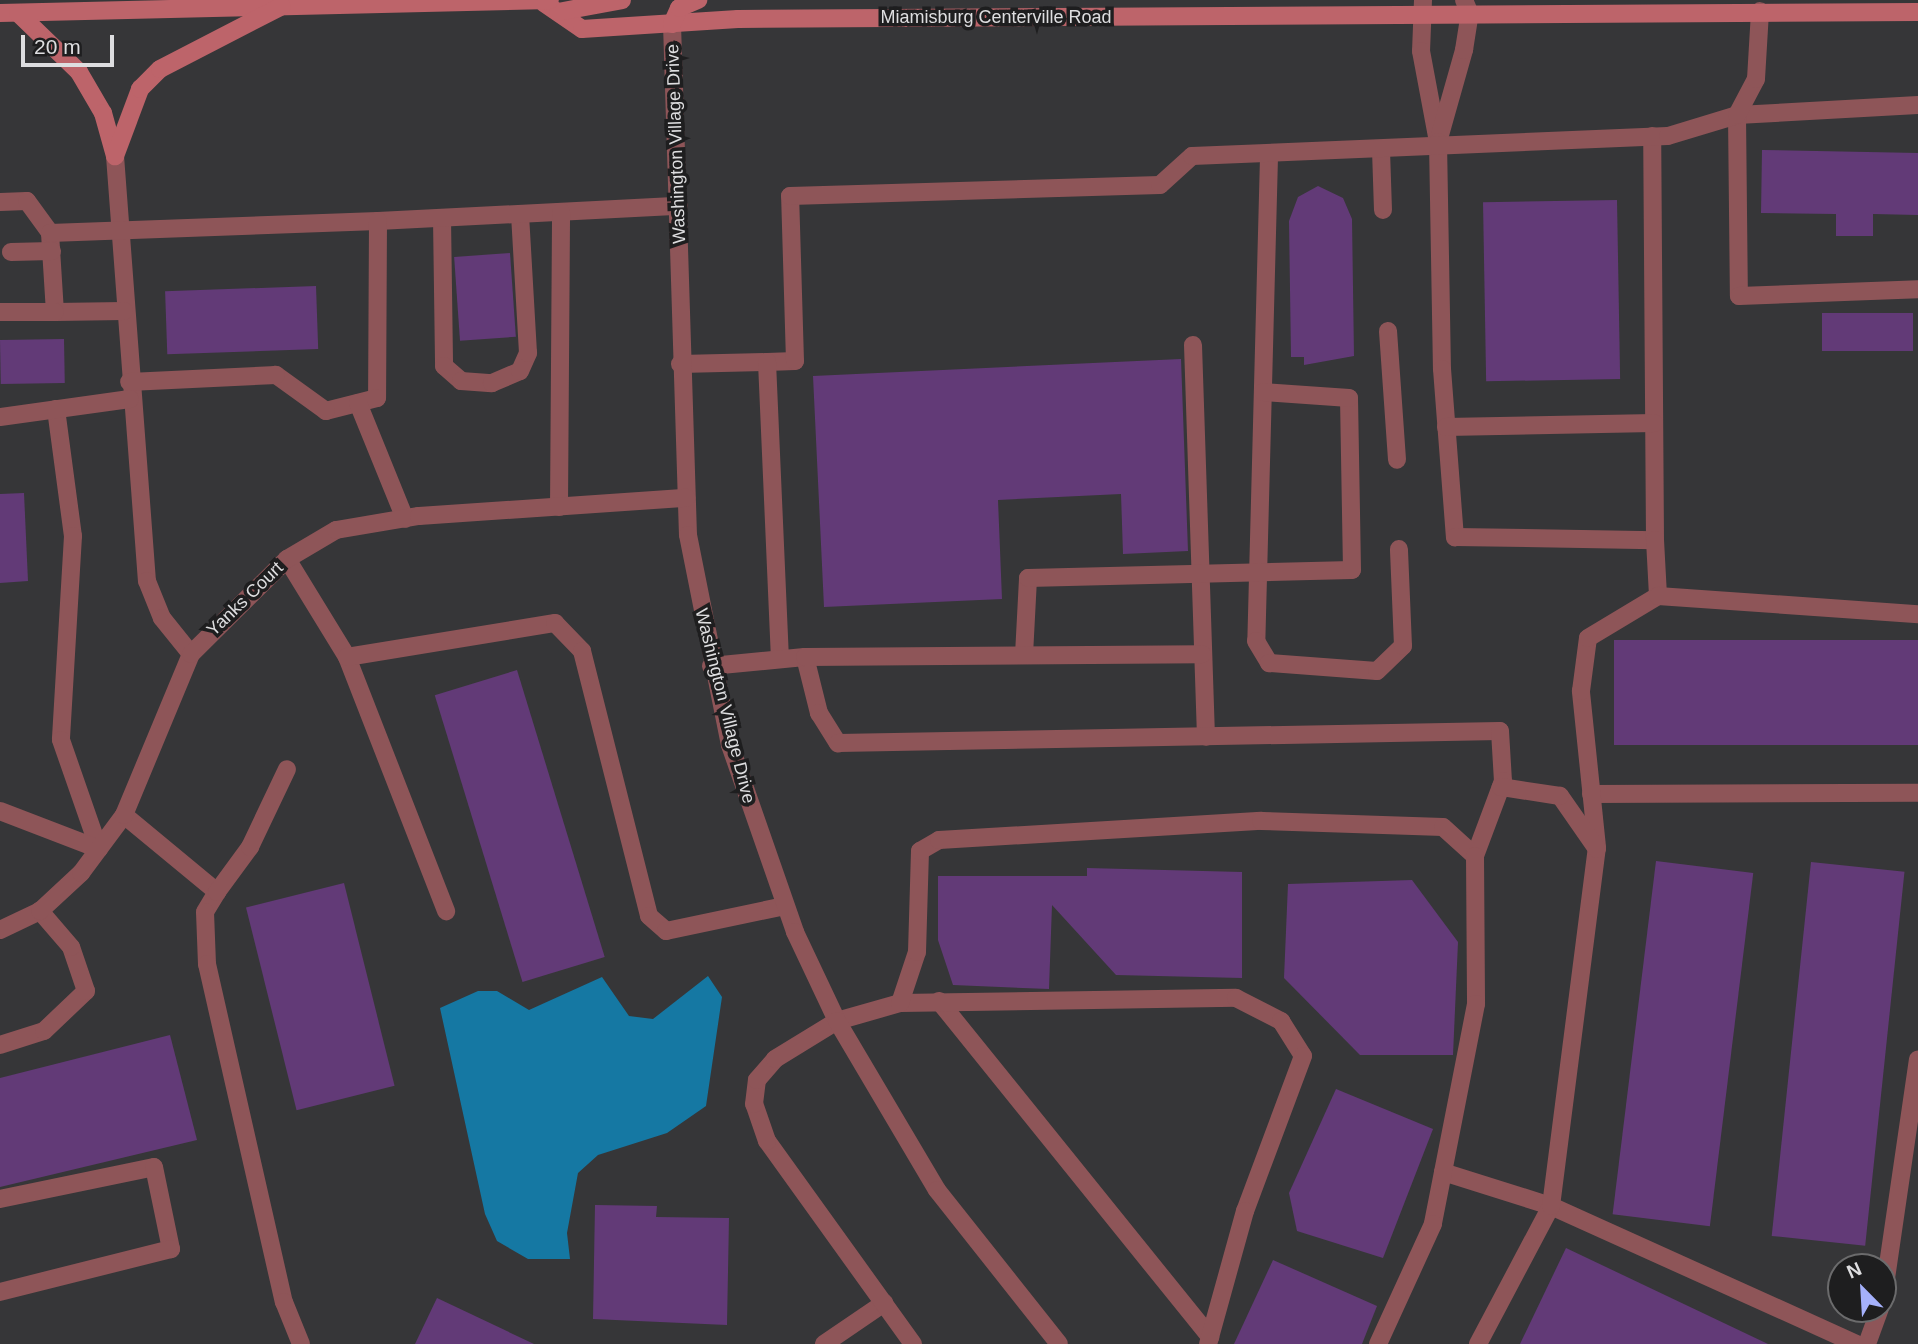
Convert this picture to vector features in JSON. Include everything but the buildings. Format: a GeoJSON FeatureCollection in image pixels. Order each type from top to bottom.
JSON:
{"type":"FeatureCollection","features":[{"type":"Feature","properties":{"kind":"main road"},"geometry":{"type":"LineString","coordinates":[[9,13],[119,5],[551,5],[622,0]]}},
{"type":"Feature","properties":{"kind":"main road"},"geometry":{"type":"LineString","coordinates":[[673,24],[679,8],[698,0]]}},
{"type":"Feature","properties":{"kind":"main road","name":"Miamisburg Centerville Road"},"geometry":{"type":"LineString","coordinates":[[551,5],[582,29],[673,24],[1421,7],[1918,12]]}},
{"type":"Feature","properties":{"kind":"main road"},"geometry":{"type":"LineString","coordinates":[[115,156],[141,89],[160,69],[282,6]]}},
{"type":"Feature","properties":{"kind":"main road"},"geometry":{"type":"LineString","coordinates":[[9,13],[79,72],[103,113],[115,156]]}},
{"type":"Feature","properties":{"kind":"street"},"geometry":{"type":"LineString","coordinates":[[1421,7],[1437,142],[1441,369],[1455,537],[1655,540]]}},
{"type":"Feature","properties":{"kind":"street"},"geometry":{"type":"LineString","coordinates":[[1437,142],[1467,7]]}},
{"type":"Feature","properties":{"kind":"street"},"geometry":{"type":"LineString","coordinates":[[1760,11],[1756,79],[1737,115],[1739,296],[1918,289]]}},
{"type":"Feature","properties":{"kind":"street","name":"Washington Village Drive"},"geometry":{"type":"LineString","coordinates":[[673,24],[679,206],[680,364],[686,498],[711,666],[755,825],[785,906],[837,1021],[937,1190],[1059,1344]]}},
{"type":"Feature","properties":{"kind":"street"},"geometry":{"type":"LineString","coordinates":[[680,364],[795,361],[790,196],[1160,185],[1192,156],[1269,157],[1381,150],[1437,142],[1652,136],[1737,115],[1918,105]]}},
{"type":"Feature","properties":{"kind":"street"},"geometry":{"type":"LineString","coordinates":[[1652,136],[1655,540],[1658,596]]}},
{"type":"Feature","properties":{"kind":"street"},"geometry":{"type":"LineString","coordinates":[[1381,150],[1383,210]]}},
{"type":"Feature","properties":{"kind":"street"},"geometry":{"type":"LineString","coordinates":[[115,156],[130,391],[147,581],[162,618],[191,654]]}},
{"type":"Feature","properties":{"kind":"street"},"geometry":{"type":"LineString","coordinates":[[1269,157],[1256,641],[1269,663],[1377,671],[1403,646],[1399,549]]}},
{"type":"Feature","properties":{"kind":"street"},"geometry":{"type":"LineString","coordinates":[[0,202],[27,201],[50,233],[55,312]]}},
{"type":"Feature","properties":{"kind":"street"},"geometry":{"type":"LineString","coordinates":[[50,233],[679,206]]}},
{"type":"Feature","properties":{"kind":"street"},"geometry":{"type":"LineString","coordinates":[[559,506],[561,212]]}},
{"type":"Feature","properties":{"kind":"street"},"geometry":{"type":"LineString","coordinates":[[442,218],[444,366],[461,381],[492,383],[520,371],[528,353],[520,214]]}},
{"type":"Feature","properties":{"kind":"street"},"geometry":{"type":"LineString","coordinates":[[0,417],[56,409],[130,391],[276,375],[326,411],[377,398],[378,221]]}},
{"type":"Feature","properties":{"kind":"street"},"geometry":{"type":"LineString","coordinates":[[11,252],[52,251]]}},
{"type":"Feature","properties":{"kind":"street"},"geometry":{"type":"LineString","coordinates":[[0,312],[124,311]]}},
{"type":"Feature","properties":{"kind":"street"},"geometry":{"type":"LineString","coordinates":[[1388,331],[1397,460]]}},
{"type":"Feature","properties":{"kind":"street"},"geometry":{"type":"LineString","coordinates":[[1193,345],[1206,737]]}},
{"type":"Feature","properties":{"kind":"street"},"geometry":{"type":"LineString","coordinates":[[768,362],[779,657]]}},
{"type":"Feature","properties":{"kind":"street"},"geometry":{"type":"LineString","coordinates":[[1024,655],[1028,578],[1259,569],[1352,570],[1349,398],[1263,392]]}},
{"type":"Feature","properties":{"kind":"street"},"geometry":{"type":"LineString","coordinates":[[358,403],[405,519]]}},
{"type":"Feature","properties":{"kind":"street"},"geometry":{"type":"LineString","coordinates":[[56,409],[73,536],[61,740],[99,849]]}},
{"type":"Feature","properties":{"kind":"street"},"geometry":{"type":"LineString","coordinates":[[1446,427],[1654,423]]}},
{"type":"Feature","properties":{"kind":"street","name":"Yanks Court"},"geometry":{"type":"LineString","coordinates":[[0,930],[40,911],[99,849],[124,815],[191,654],[287,559],[336,530],[405,519],[686,498]]}},
{"type":"Feature","properties":{"kind":"street"},"geometry":{"type":"LineString","coordinates":[[287,559],[347,657],[446,911]]}},
{"type":"Feature","properties":{"kind":"street"},"geometry":{"type":"LineString","coordinates":[[1478,1344],[1551,1206],[1597,849],[1581,691],[1588,638],[1658,596],[1918,614]]}},
{"type":"Feature","properties":{"kind":"street"},"geometry":{"type":"LineString","coordinates":[[347,657],[555,623],[582,651],[649,916],[666,931],[785,906]]}},
{"type":"Feature","properties":{"kind":"street"},"geometry":{"type":"LineString","coordinates":[[711,666],[779,657],[1202,654]]}},
{"type":"Feature","properties":{"kind":"street"},"geometry":{"type":"LineString","coordinates":[[805,657],[819,713],[838,743],[1500,731],[1501,787],[1475,856],[1476,1004],[1433,1224],[1378,1344]]}},
{"type":"Feature","properties":{"kind":"street"},"geometry":{"type":"LineString","coordinates":[[287,769],[250,847],[205,912],[208,964],[284,1301],[301,1344]]}},
{"type":"Feature","properties":{"kind":"street"},"geometry":{"type":"LineString","coordinates":[[1501,787],[1560,796],[1597,849]]}},
{"type":"Feature","properties":{"kind":"street"},"geometry":{"type":"LineString","coordinates":[[1591,794],[1918,793]]}},
{"type":"Feature","properties":{"kind":"street"},"geometry":{"type":"LineString","coordinates":[[0,811],[99,849]]}},
{"type":"Feature","properties":{"kind":"street"},"geometry":{"type":"LineString","coordinates":[[124,815],[217,892]]}},
{"type":"Feature","properties":{"kind":"street"},"geometry":{"type":"LineString","coordinates":[[900,1003],[917,951],[920,851],[939,840],[1275,821],[1443,827],[1475,856]]}},
{"type":"Feature","properties":{"kind":"street"},"geometry":{"type":"LineString","coordinates":[[0,1045],[44,1031],[86,991],[71,947],[40,911]]}},
{"type":"Feature","properties":{"kind":"street"},"geometry":{"type":"LineString","coordinates":[[913,1344],[767,1141],[754,1104],[752,1089],[775,1059],[837,1021],[900,1003],[1236,998],[1281,1021],[1303,1056],[1245,1211],[1209,1341]]}},
{"type":"Feature","properties":{"kind":"street"},"geometry":{"type":"LineString","coordinates":[[939,1001],[1209,1341]]}},
{"type":"Feature","properties":{"kind":"street"},"geometry":{"type":"LineString","coordinates":[[1890,1253],[1918,1060]]}},
{"type":"Feature","properties":{"kind":"street"},"geometry":{"type":"LineString","coordinates":[[0,1199],[154,1167],[171,1248],[0,1292]]}},
{"type":"Feature","properties":{"kind":"street"},"geometry":{"type":"LineString","coordinates":[[1443,1171],[1551,1206],[1856,1344]]}},
{"type":"Feature","properties":{"kind":"street"},"geometry":{"type":"LineString","coordinates":[[824,1344],[884,1303]]}},
{"type":"Feature","properties":{"kind":"street"},"geometry":{"type":"LineString","coordinates":[[1867,1344],[1875,1323]]}},
{"type":"Feature","properties":{"kind":"water"},"geometry":{"type":"Polygon","coordinates":[[[708,976],[722,997],[706,1106],[667,1133],[598,1155],[578,1173],[567,1233],[570,1259],[528,1259],[497,1241],[485,1214],[440,1008],[478,991],[497,991],[529,1010],[602,977],[629,1016],[653,1019],[708,976]]]}}]}
